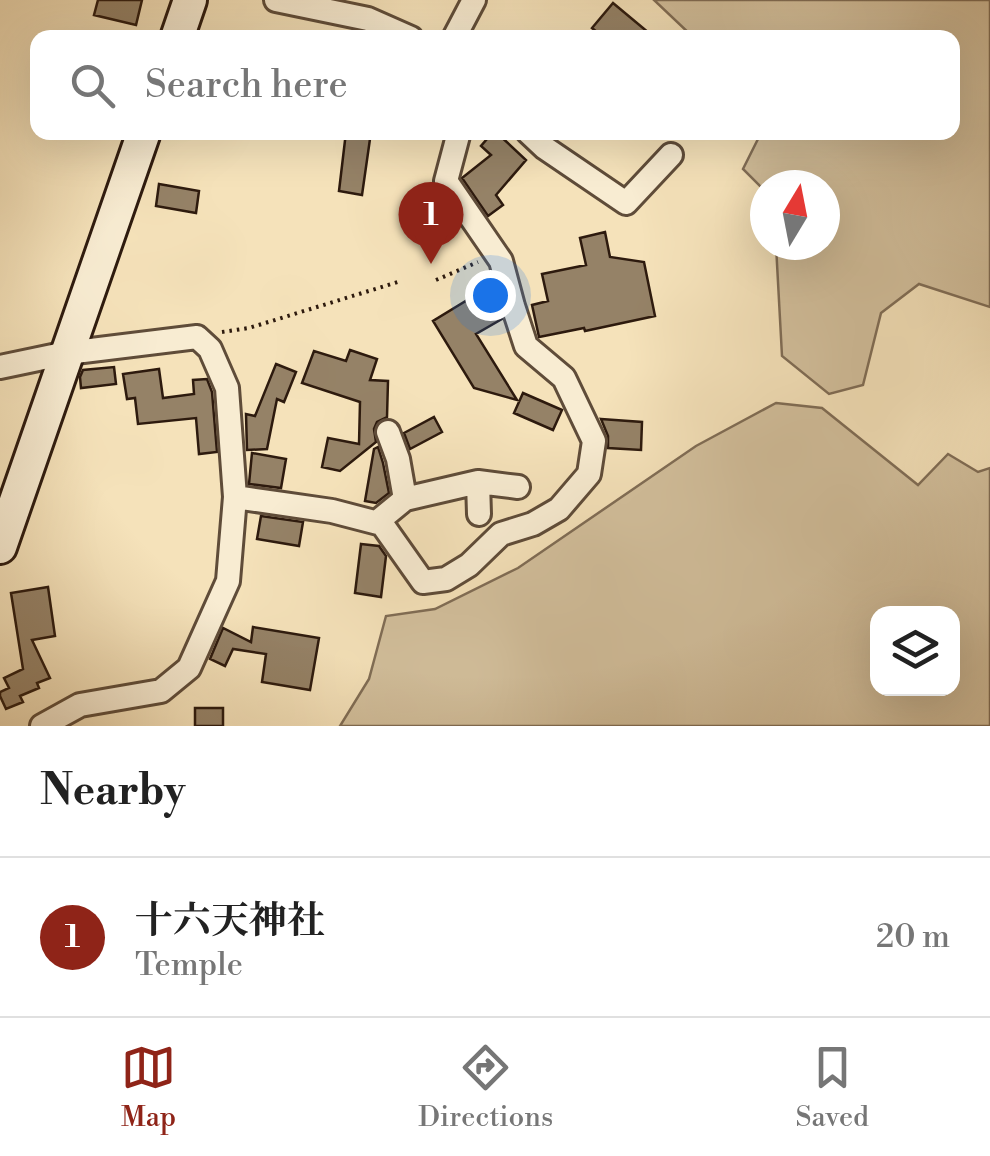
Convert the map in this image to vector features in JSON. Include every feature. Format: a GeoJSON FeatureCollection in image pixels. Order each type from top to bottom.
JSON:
{"type":"FeatureCollection","features":[{"type":"Feature","properties":{"kind":"main road"},"geometry":{"type":"LineString","coordinates":[[180,30],[190,0]]}},
{"type":"Feature","properties":{"kind":"main road"},"geometry":{"type":"LineString","coordinates":[[0,547],[141,140]]}},
{"type":"Feature","properties":{"kind":"street"},"geometry":{"type":"LineString","coordinates":[[276,0],[368,19],[393,30]]}},
{"type":"Feature","properties":{"kind":"street"},"geometry":{"type":"LineString","coordinates":[[458,30],[474,0]]}},
{"type":"Feature","properties":{"kind":"street"},"geometry":{"type":"LineString","coordinates":[[235,497],[332,511],[382,524],[423,582],[446,578],[469,565],[500,534],[534,524],[558,510],[589,474],[594,441],[564,378],[526,346],[502,261],[446,181],[457,140]]}},
{"type":"Feature","properties":{"kind":"street"},"geometry":{"type":"LineString","coordinates":[[536,140],[626,203],[671,155]]}},
{"type":"Feature","properties":{"kind":"street"},"geometry":{"type":"LineString","coordinates":[[0,367],[197,337],[210,350],[226,388],[235,497],[228,581],[189,668],[161,691],[80,705],[42,726]]}},
{"type":"Feature","properties":{"kind":"street"},"geometry":{"type":"LineString","coordinates":[[388,432],[398,459],[405,499]]}},
{"type":"Feature","properties":{"kind":"street"},"geometry":{"type":"LineString","coordinates":[[377,522],[405,499],[478,482],[518,487]]}},
{"type":"Feature","properties":{"kind":"street"},"geometry":{"type":"LineString","coordinates":[[478,482],[479,514]]}},
{"type":"Feature","properties":{"kind":"path"},"geometry":{"type":"LineString","coordinates":[[436,280],[496,254]]}},
{"type":"Feature","properties":{"kind":"path"},"geometry":{"type":"LineString","coordinates":[[197,337],[248,328],[401,281]]}},
{"type":"Feature","properties":{"kind":"shaded area"},"geometry":{"type":"Polygon","coordinates":[[[654,0],[990,0],[990,307],[919,284],[881,313],[863,385],[829,394],[782,356],[777,260],[840,260],[840,170],[750,170],[750,176],[743,169],[758,140],[960,140],[960,30],[686,30],[654,0]]]}},
{"type":"Feature","properties":{"kind":"shaded area"},"geometry":{"type":"Polygon","coordinates":[[[776,403],[822,408],[918,485],[948,454],[978,472],[990,468],[990,726],[340,726],[369,679],[386,616],[435,609],[518,568],[696,446],[776,403]]]}},
{"type":"Feature","properties":{"kind":"building"},"geometry":{"type":"Polygon","coordinates":[[[98,0],[142,0],[136,25],[94,15],[98,0]]]}},
{"type":"Feature","properties":{"kind":"building"},"geometry":{"type":"Polygon","coordinates":[[[613,3],[645,30],[594,30],[592,28],[613,3]]]}},
{"type":"Feature","properties":{"kind":"building"},"geometry":{"type":"Polygon","coordinates":[[[345,140],[370,140],[362,195],[339,191],[345,140]]]}},
{"type":"Feature","properties":{"kind":"building"},"geometry":{"type":"Polygon","coordinates":[[[486,140],[505,140],[526,160],[496,195],[503,205],[488,216],[462,178],[491,155],[481,146],[486,140]]]}},
{"type":"Feature","properties":{"kind":"building"},"geometry":{"type":"Polygon","coordinates":[[[159,184],[199,191],[196,213],[156,206],[159,184]]]}},
{"type":"Feature","properties":{"kind":"building"},"geometry":{"type":"Polygon","coordinates":[[[605,232],[610,257],[644,262],[655,316],[539,337],[532,305],[548,301],[542,274],[586,265],[580,238],[605,232]]]}},
{"type":"Feature","properties":{"kind":"building"},"geometry":{"type":"Polygon","coordinates":[[[487,288],[502,319],[476,334],[517,400],[474,388],[433,321],[487,288]]]}},
{"type":"Feature","properties":{"kind":"building"},"geometry":{"type":"Polygon","coordinates":[[[350,350],[377,359],[370,380],[388,381],[387,417],[377,422],[376,442],[340,471],[322,467],[328,438],[359,444],[360,402],[302,383],[314,351],[346,361],[350,350]]]}},
{"type":"Feature","properties":{"kind":"building"},"geometry":{"type":"Polygon","coordinates":[[[276,364],[296,372],[284,402],[277,399],[267,449],[247,450],[246,414],[255,416],[276,364]]]}},
{"type":"Feature","properties":{"kind":"building"},"geometry":{"type":"Polygon","coordinates":[[[114,367],[116,384],[81,388],[83,370],[114,367]]]}},
{"type":"Feature","properties":{"kind":"building"},"geometry":{"type":"Polygon","coordinates":[[[159,369],[163,398],[194,394],[193,380],[207,379],[212,392],[217,452],[199,454],[196,418],[138,424],[135,398],[127,399],[123,374],[159,369]]]}},
{"type":"Feature","properties":{"kind":"building"},"geometry":{"type":"Polygon","coordinates":[[[523,393],[562,410],[553,430],[514,413],[523,393]]]}},
{"type":"Feature","properties":{"kind":"building"},"geometry":{"type":"Polygon","coordinates":[[[434,417],[442,432],[410,449],[404,433],[434,417]]]}},
{"type":"Feature","properties":{"kind":"building"},"geometry":{"type":"Polygon","coordinates":[[[601,419],[642,422],[641,450],[608,448],[601,419]]]}},
{"type":"Feature","properties":{"kind":"building"},"geometry":{"type":"Polygon","coordinates":[[[378,447],[389,493],[376,503],[365,501],[374,449],[378,447]]]}},
{"type":"Feature","properties":{"kind":"building"},"geometry":{"type":"Polygon","coordinates":[[[252,453],[286,459],[281,488],[249,484],[252,453]]]}},
{"type":"Feature","properties":{"kind":"building"},"geometry":{"type":"Polygon","coordinates":[[[261,516],[303,522],[299,546],[257,539],[261,516]]]}},
{"type":"Feature","properties":{"kind":"building"},"geometry":{"type":"Polygon","coordinates":[[[361,544],[379,546],[386,556],[381,597],[355,593],[361,544]]]}},
{"type":"Feature","properties":{"kind":"building"},"geometry":{"type":"Polygon","coordinates":[[[48,587],[55,636],[32,640],[50,678],[20,696],[23,702],[6,709],[0,696],[9,688],[4,678],[23,669],[11,593],[48,587]]]}},
{"type":"Feature","properties":{"kind":"building"},"geometry":{"type":"Polygon","coordinates":[[[253,627],[319,638],[310,690],[262,682],[266,654],[233,649],[225,666],[210,659],[223,628],[251,642],[253,627]]]}},
{"type":"Feature","properties":{"kind":"building"},"geometry":{"type":"Polygon","coordinates":[[[195,708],[223,708],[223,726],[195,726],[195,708]]]}},
{"type":"Feature","properties":{"kind":"place","name":"十六天神社"},"geometry":{"type":"Point","coordinates":[431,264]}}]}
